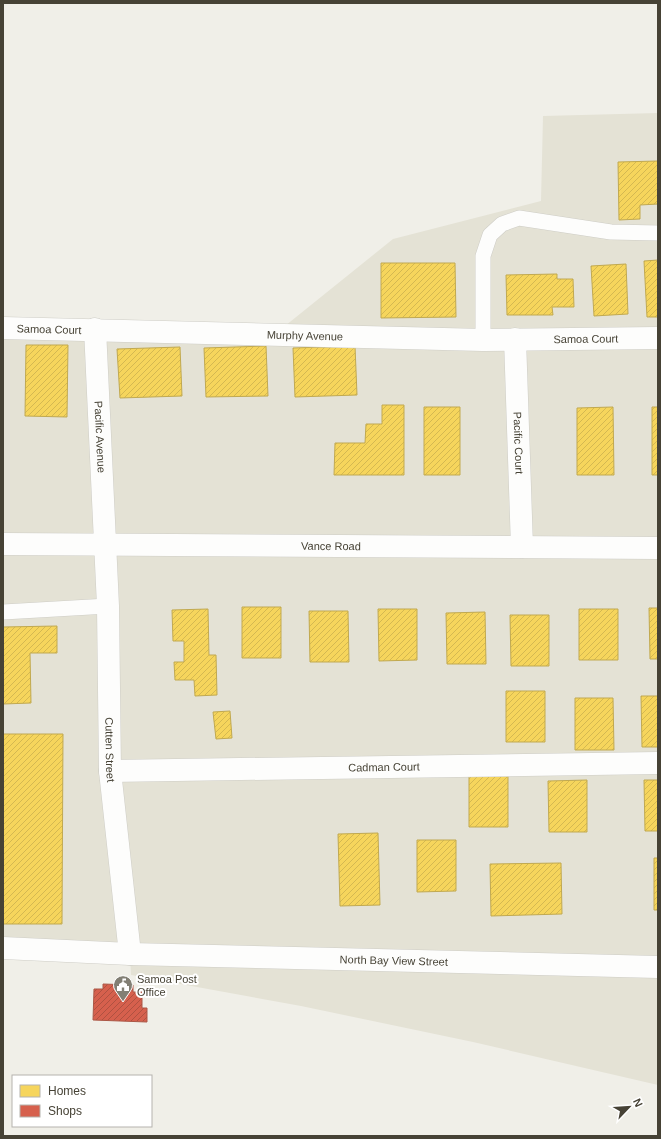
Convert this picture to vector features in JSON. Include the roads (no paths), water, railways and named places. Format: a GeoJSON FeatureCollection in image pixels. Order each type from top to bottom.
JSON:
{"type":"FeatureCollection","features":[{"type":"Feature","properties":{"kind":"street","name":"Samoa Court"},"geometry":{"type":"LineString","coordinates":[[3,328],[95,329]]}},
{"type":"Feature","properties":{"kind":"street","name":"Murphy Avenue"},"geometry":{"type":"LineString","coordinates":[[95,329],[482,340],[515,339]]}},
{"type":"Feature","properties":{"kind":"street","name":"Pacific Avenue"},"geometry":{"type":"LineString","coordinates":[[95,329],[104,544]]}},
{"type":"Feature","properties":{"kind":"street","name":"Samoa Court"},"geometry":{"type":"LineString","coordinates":[[515,339],[658,338]]}},
{"type":"Feature","properties":{"kind":"street","name":"Pacific Court"},"geometry":{"type":"LineString","coordinates":[[515,339],[522,547]]}},
{"type":"Feature","properties":{"kind":"street","name":"Vance Road"},"geometry":{"type":"LineString","coordinates":[[3,544],[658,548]]}},
{"type":"Feature","properties":{"kind":"street","name":"Cutten Street"},"geometry":{"type":"LineString","coordinates":[[104,544],[108,606],[110,771],[130,954]]}},
{"type":"Feature","properties":{"kind":"street","name":"Cadman Court"},"geometry":{"type":"LineString","coordinates":[[110,771],[658,763]]}},
{"type":"Feature","properties":{"kind":"street","name":"North Bay View Street"},"geometry":{"type":"LineString","coordinates":[[3,948],[130,954],[658,967]]}},
{"type":"Feature","properties":{"kind":"lane"},"geometry":{"type":"LineString","coordinates":[[482,340],[483,256],[490,234],[502,224],[519,218],[611,232],[658,233]]}},
{"type":"Feature","properties":{"kind":"lane"},"geometry":{"type":"LineString","coordinates":[[3,612],[108,606]]}},
{"type":"Feature","properties":{"kind":"place","name":"Samoa Post Office"},"geometry":{"type":"Point","coordinates":[123,1002]}}]}
